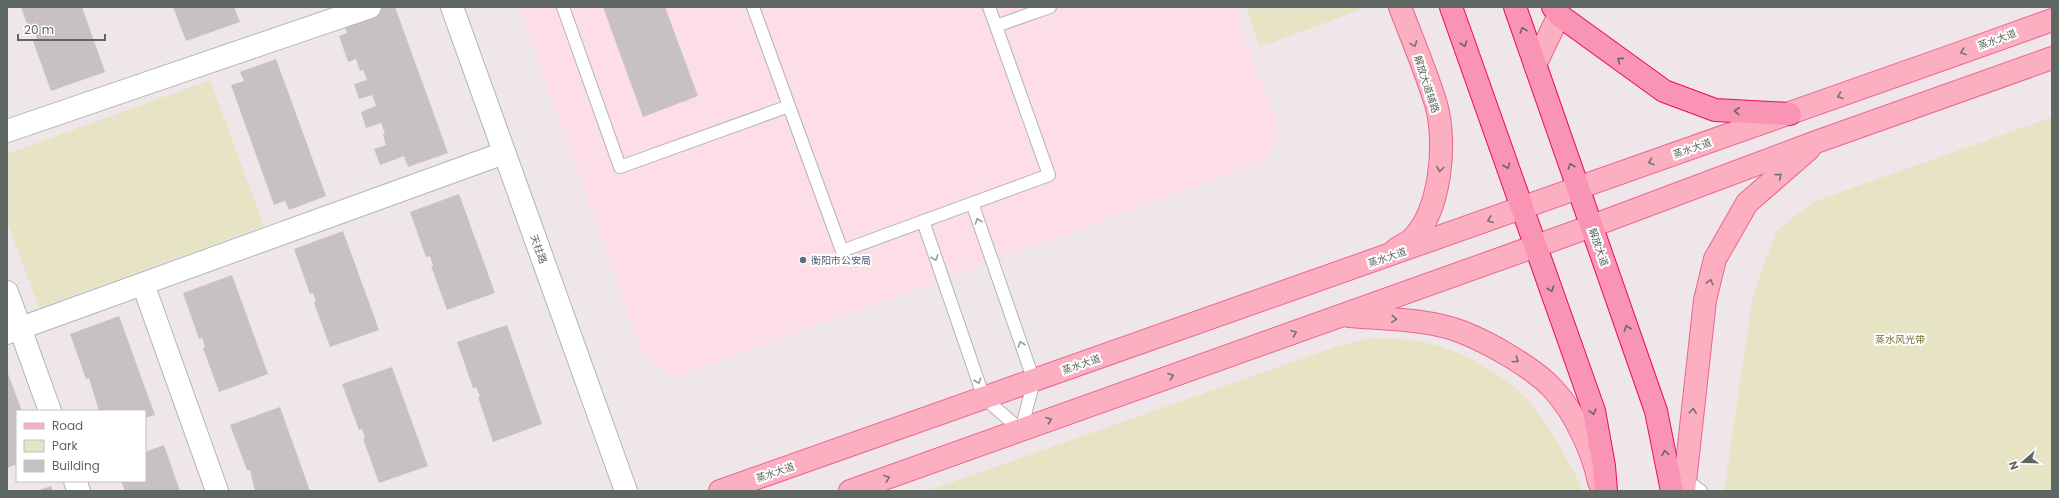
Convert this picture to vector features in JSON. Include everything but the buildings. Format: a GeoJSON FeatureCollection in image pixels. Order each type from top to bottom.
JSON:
{"type":"FeatureCollection","features":[{"type":"Feature","properties":{"kind":"highway"},"geometry":{"type":"LineString","coordinates":[[1451,7],[1594,411],[1604,466],[1606,491]]}},
{"type":"Feature","properties":{"kind":"highway","name":"解放大道"},"geometry":{"type":"LineString","coordinates":[[1514,7],[1656,411],[1686,488]]}},
{"type":"Feature","properties":{"kind":"highway"},"geometry":{"type":"LineString","coordinates":[[1556,10],[1664,91],[1715,110],[1790,114]]}},
{"type":"Feature","properties":{"kind":"main road","name":"解放大道辅路"},"geometry":{"type":"LineString","coordinates":[[1380,259],[1411,239],[1426,217],[1437,192],[1442,153],[1436,106],[1400,7]]}},
{"type":"Feature","properties":{"kind":"main road"},"geometry":{"type":"LineString","coordinates":[[1535,65],[1556,10]]}},
{"type":"Feature","properties":{"kind":"main road","name":"蒸水大道"},"geometry":{"type":"LineString","coordinates":[[720,491],[1380,259],[1578,187],[1790,114],[2052,20]]}},
{"type":"Feature","properties":{"kind":"main road"},"geometry":{"type":"LineString","coordinates":[[850,491],[1592,226],[1816,142],[2052,58]]}},
{"type":"Feature","properties":{"kind":"main road"},"geometry":{"type":"LineString","coordinates":[[1686,488],[1705,300],[1715,259],[1748,203],[1816,142]]}},
{"type":"Feature","properties":{"kind":"main road"},"geometry":{"type":"LineString","coordinates":[[1342,315],[1415,321],[1462,332],[1515,359],[1554,390],[1581,430],[1596,467],[1601,491]]}},
{"type":"Feature","properties":{"kind":"street"},"geometry":{"type":"LineString","coordinates":[[7,131],[370,7]]}},
{"type":"Feature","properties":{"kind":"street","name":"天柱路"},"geometry":{"type":"LineString","coordinates":[[452,7],[626,491]]}},
{"type":"Feature","properties":{"kind":"street"},"geometry":{"type":"LineString","coordinates":[[14,330],[504,153]]}},
{"type":"Feature","properties":{"kind":"street"},"geometry":{"type":"LineString","coordinates":[[143,284],[217,491]]}},
{"type":"Feature","properties":{"kind":"street"},"geometry":{"type":"LineString","coordinates":[[7,292],[14,330],[50,410]]}},
{"type":"Feature","properties":{"kind":"lane"},"geometry":{"type":"LineString","coordinates":[[562,7],[620,167],[789,106]]}},
{"type":"Feature","properties":{"kind":"lane"},"geometry":{"type":"LineString","coordinates":[[753,7],[842,251],[1049,175],[989,7]]}},
{"type":"Feature","properties":{"kind":"lane"},"geometry":{"type":"LineString","coordinates":[[996,26],[1050,7]]}},
{"type":"Feature","properties":{"kind":"lane"},"geometry":{"type":"LineString","coordinates":[[922,221],[984,398],[1021,430],[1034,381],[972,204]]}},
{"type":"Feature","properties":{"kind":"shaded area","name":"衡阳市公安局"},"geometry":{"type":"Polygon","coordinates":[[[519,7],[1234,7],[1280,133],[1265,161],[677,377],[644,358],[519,7]]]}},
{"type":"Feature","properties":{"kind":"green space"},"geometry":{"type":"Polygon","coordinates":[[[1246,7],[1359,7],[1360,10],[1260,47],[1246,7]]]}},
{"type":"Feature","properties":{"kind":"green space"},"geometry":{"type":"Polygon","coordinates":[[[210,80],[264,226],[39,308],[7,221],[7,154],[210,80]]]}},
{"type":"Feature","properties":{"kind":"green space","name":"蒸水风光带"},"geometry":{"type":"Polygon","coordinates":[[[2052,117],[2052,491],[1724,491],[1753,296],[1776,231],[1813,202],[2052,117]]]}},
{"type":"Feature","properties":{"kind":"green space"},"geometry":{"type":"Polygon","coordinates":[[[1370,338],[1410,340],[1443,347],[1493,371],[1521,393],[1532,405],[1558,443],[1580,483],[1581,491],[927,491],[1335,347],[1370,338]]]}},
{"type":"Feature","properties":{"kind":"place","name":"衡阳市公安局"},"geometry":{"type":"Point","coordinates":[803,260]}}]}
